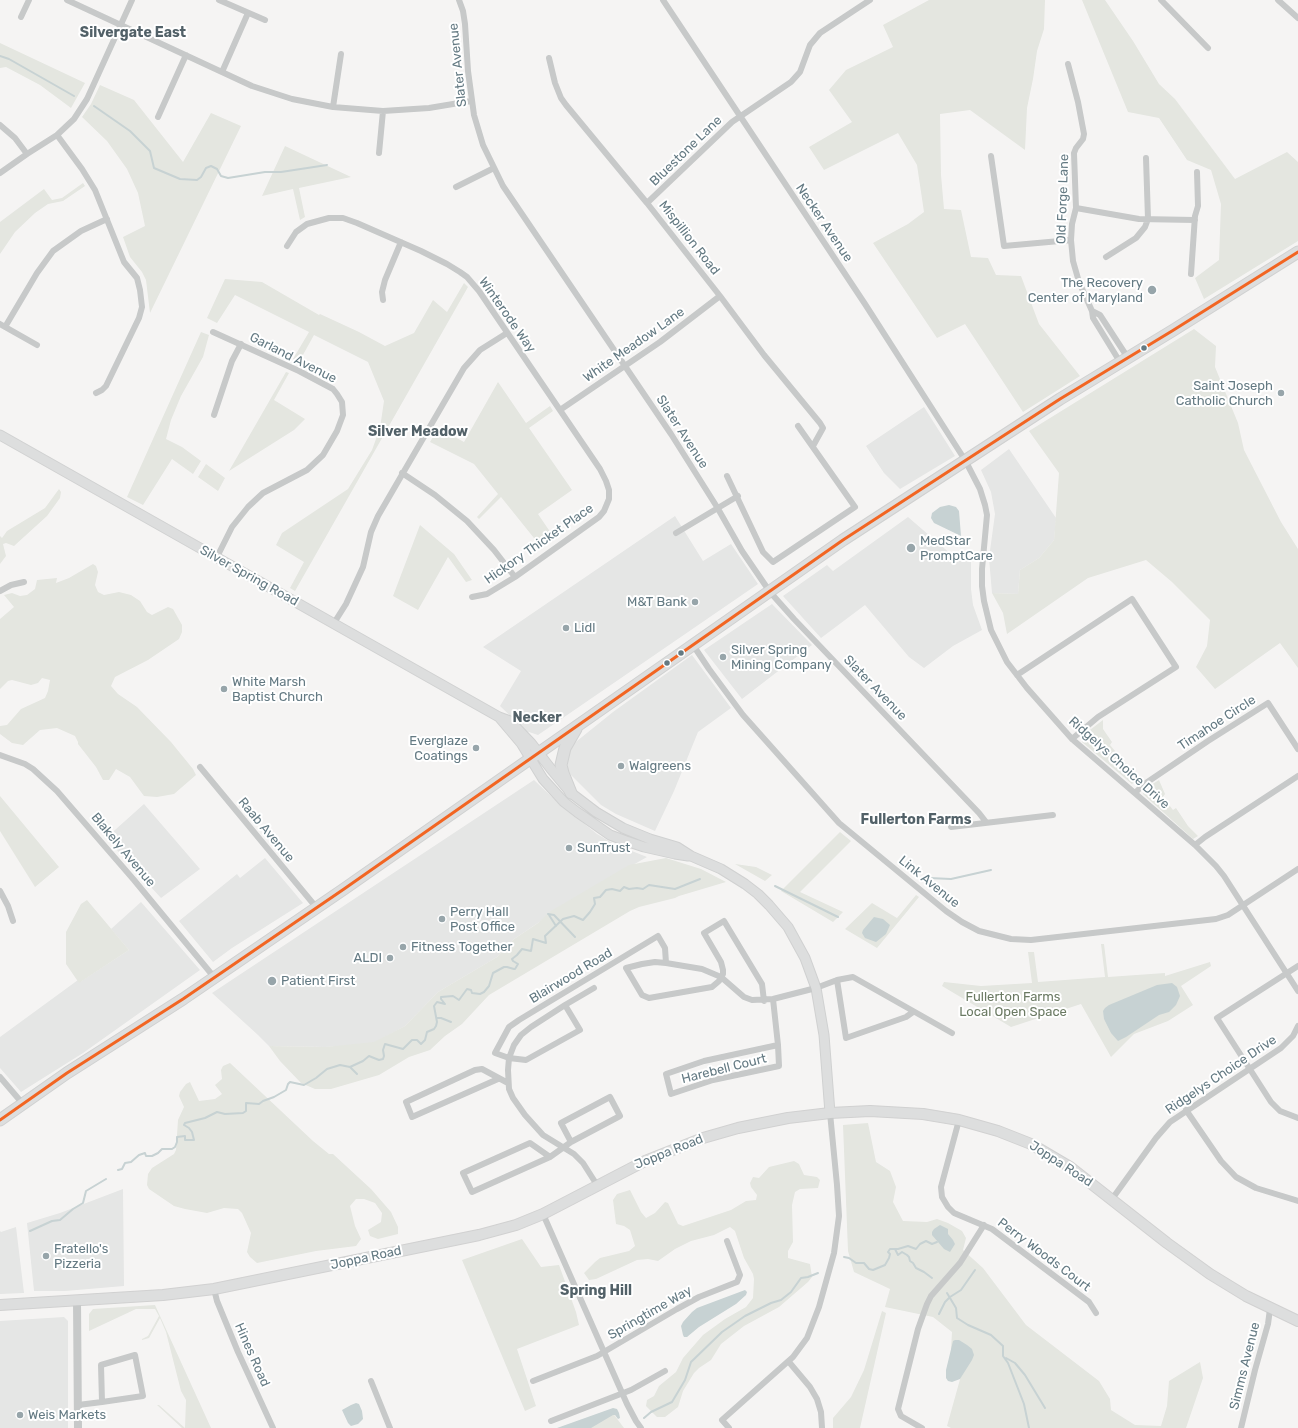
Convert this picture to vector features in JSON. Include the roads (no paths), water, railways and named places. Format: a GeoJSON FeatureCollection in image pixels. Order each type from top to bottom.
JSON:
{"type":"FeatureCollection","features":[{"type":"Feature","properties":{"kind":"highway"},"geometry":{"type":"LineString","coordinates":[[0,1120],[67,1073],[214,977],[350,885],[828,550],[1060,399],[1298,252]]}},
{"type":"Feature","properties":{"kind":"highway"},"geometry":{"type":"LineString","coordinates":[[571,793],[561,765],[565,748],[578,725]]}},
{"type":"Feature","properties":{"kind":"main road","name":"Silver Spring Road"},"geometry":{"type":"LineString","coordinates":[[0,435],[498,717],[510,721],[531,743],[534,756],[543,779],[564,802],[600,828],[621,839],[644,847],[691,856]]}},
{"type":"Feature","properties":{"kind":"main road","name":"Silver Spring Road"},"geometry":{"type":"LineString","coordinates":[[534,756],[571,793],[610,821],[650,839],[677,847],[691,856],[735,877],[770,905],[788,927],[798,944],[808,964],[816,988],[824,1035],[830,1113]]}},
{"type":"Feature","properties":{"kind":"main road","name":"Joppa Road"},"geometry":{"type":"LineString","coordinates":[[0,1305],[163,1295],[214,1289],[479,1235],[516,1225],[543,1214],[597,1185],[661,1154],[710,1135],[775,1120],[830,1113],[870,1111],[908,1113],[959,1120],[998,1130],[1041,1149],[1070,1167],[1200,1267],[1233,1289],[1270,1309],[1298,1321]]}},
{"type":"Feature","properties":{"kind":"street"},"geometry":{"type":"LineString","coordinates":[[21,17],[29,0]]}},
{"type":"Feature","properties":{"kind":"street"},"geometry":{"type":"LineString","coordinates":[[67,0],[222,72],[271,93],[310,104],[383,111],[429,108],[471,101]]}},
{"type":"Feature","properties":{"kind":"street"},"geometry":{"type":"LineString","coordinates":[[0,173],[57,135],[74,119],[87,99],[132,0]]}},
{"type":"Feature","properties":{"kind":"street"},"geometry":{"type":"LineString","coordinates":[[220,0],[265,20]]}},
{"type":"Feature","properties":{"kind":"street","name":"Slater Avenue"},"geometry":{"type":"LineString","coordinates":[[459,0],[466,24],[468,71],[474,115],[482,140],[503,186],[671,434],[717,507],[742,551],[770,592],[986,822]]}},
{"type":"Feature","properties":{"kind":"street","name":"Necker Avenue"},"geometry":{"type":"LineString","coordinates":[[663,0],[861,299],[965,460]]}},
{"type":"Feature","properties":{"kind":"street","name":"Bluestone Lane"},"geometry":{"type":"LineString","coordinates":[[647,202],[732,122],[792,82],[800,72],[807,50],[816,37],[870,0]]}},
{"type":"Feature","properties":{"kind":"street"},"geometry":{"type":"LineString","coordinates":[[1161,0],[1208,48]]}},
{"type":"Feature","properties":{"kind":"street"},"geometry":{"type":"LineString","coordinates":[[1278,0],[1298,18]]}},
{"type":"Feature","properties":{"kind":"street"},"geometry":{"type":"LineString","coordinates":[[222,72],[248,13]]}},
{"type":"Feature","properties":{"kind":"street"},"geometry":{"type":"LineString","coordinates":[[333,107],[341,54]]}},
{"type":"Feature","properties":{"kind":"street"},"geometry":{"type":"LineString","coordinates":[[158,117],[186,55]]}},
{"type":"Feature","properties":{"kind":"street","name":"Mispillion Road"},"geometry":{"type":"LineString","coordinates":[[549,58],[555,83],[566,106],[647,202],[764,355],[820,423],[822,428],[813,446]]}},
{"type":"Feature","properties":{"kind":"street","name":"Old Forge Lane"},"geometry":{"type":"LineString","coordinates":[[1068,64],[1078,102],[1084,134],[1083,139],[1074,153],[1076,208],[1073,216],[1071,240],[1073,261],[1092,311],[1100,315],[1124,360]]}},
{"type":"Feature","properties":{"kind":"street"},"geometry":{"type":"LineString","coordinates":[[379,153],[383,111]]}},
{"type":"Feature","properties":{"kind":"street"},"geometry":{"type":"LineString","coordinates":[[0,125],[15,138],[27,154]]}},
{"type":"Feature","properties":{"kind":"street"},"geometry":{"type":"LineString","coordinates":[[57,135],[89,180],[107,219],[124,262],[137,278],[139,284],[142,307],[139,318],[106,386],[96,393]]}},
{"type":"Feature","properties":{"kind":"street"},"geometry":{"type":"LineString","coordinates":[[991,156],[1004,246],[1071,240]]}},
{"type":"Feature","properties":{"kind":"street"},"geometry":{"type":"LineString","coordinates":[[1106,258],[1136,238],[1145,227],[1148,220],[1146,158]]}},
{"type":"Feature","properties":{"kind":"street"},"geometry":{"type":"LineString","coordinates":[[456,187],[494,168]]}},
{"type":"Feature","properties":{"kind":"street"},"geometry":{"type":"LineString","coordinates":[[1190,274],[1195,220],[1198,206],[1197,172]]}},
{"type":"Feature","properties":{"kind":"street"},"geometry":{"type":"LineString","coordinates":[[1076,208],[1148,220],[1195,220]]}},
{"type":"Feature","properties":{"kind":"street","name":"Winterode Way"},"geometry":{"type":"LineString","coordinates":[[287,246],[296,232],[307,224],[318,220],[337,217],[350,220],[401,242],[447,264],[467,277],[479,291],[600,469],[609,490],[609,499]]}},
{"type":"Feature","properties":{"kind":"street"},"geometry":{"type":"LineString","coordinates":[[37,345],[3,326],[53,251],[81,231],[107,219]]}},
{"type":"Feature","properties":{"kind":"street"},"geometry":{"type":"LineString","coordinates":[[383,300],[382,292],[385,280],[401,242]]}},
{"type":"Feature","properties":{"kind":"street","name":"White Meadow Lane"},"geometry":{"type":"LineString","coordinates":[[560,410],[660,342],[720,296]]}},
{"type":"Feature","properties":{"kind":"street","name":"Garland Avenue"},"geometry":{"type":"LineString","coordinates":[[213,332],[299,371],[333,389],[342,402],[343,415],[335,435],[323,454],[307,470],[263,493],[248,507],[232,527],[217,557]]}},
{"type":"Feature","properties":{"kind":"street"},"geometry":{"type":"LineString","coordinates":[[334,623],[346,604],[363,567],[374,524],[467,364],[480,350],[507,333]]}},
{"type":"Feature","properties":{"kind":"street"},"geometry":{"type":"LineString","coordinates":[[214,415],[232,361],[241,344]]}},
{"type":"Feature","properties":{"kind":"street"},"geometry":{"type":"LineString","coordinates":[[727,476],[738,496],[763,552],[773,562],[855,507],[798,426]]}},
{"type":"Feature","properties":{"kind":"street","name":"Ridgelys Choice Drive"},"geometry":{"type":"LineString","coordinates":[[965,460],[980,489],[986,510],[982,586],[987,616],[991,630],[1000,650],[1017,675],[1072,739],[1195,845],[1220,871],[1298,991]]}},
{"type":"Feature","properties":{"kind":"street"},"geometry":{"type":"LineString","coordinates":[[402,474],[435,495],[467,521],[494,550],[515,577]]}},
{"type":"Feature","properties":{"kind":"street"},"geometry":{"type":"LineString","coordinates":[[676,533],[717,507],[738,496]]}},
{"type":"Feature","properties":{"kind":"street","name":"Hickory Thicket Place"},"geometry":{"type":"LineString","coordinates":[[472,597],[487,594],[515,577],[599,518],[609,499]]}},
{"type":"Feature","properties":{"kind":"street"},"geometry":{"type":"LineString","coordinates":[[0,592],[11,585],[24,582]]}},
{"type":"Feature","properties":{"kind":"street"},"geometry":{"type":"LineString","coordinates":[[1017,675],[1132,599],[1176,667],[1098,718],[1072,739]]}},
{"type":"Feature","properties":{"kind":"street","name":"Link Avenue"},"geometry":{"type":"LineString","coordinates":[[693,645],[743,715],[839,823],[946,911],[973,928],[998,937],[1031,940],[1054,939],[1092,933],[1216,919],[1228,915],[1298,869]]}},
{"type":"Feature","properties":{"kind":"street","name":"Timahoe Circle"},"geometry":{"type":"LineString","coordinates":[[1135,793],[1143,785],[1208,741],[1268,703],[1298,748]]}},
{"type":"Feature","properties":{"kind":"street","name":"Blakely Avenue"},"geometry":{"type":"LineString","coordinates":[[0,756],[25,764],[34,769],[57,791],[134,880],[214,977]]}},
{"type":"Feature","properties":{"kind":"street","name":"Raab Avenue"},"geometry":{"type":"LineString","coordinates":[[200,767],[316,907]]}},
{"type":"Feature","properties":{"kind":"street"},"geometry":{"type":"LineString","coordinates":[[1195,845],[1298,776]]}},
{"type":"Feature","properties":{"kind":"street"},"geometry":{"type":"LineString","coordinates":[[951,827],[1053,815]]}},
{"type":"Feature","properties":{"kind":"street"},"geometry":{"type":"LineString","coordinates":[[0,891],[8,906],[13,921]]}},
{"type":"Feature","properties":{"kind":"street"},"geometry":{"type":"LineString","coordinates":[[764,1000],[762,984],[724,921],[704,933],[723,966],[723,974],[721,977],[719,981],[712,987],[649,998],[642,995],[626,968],[655,962],[702,969],[721,977],[744,997],[752,1000],[764,1000],[773,999],[816,988],[837,980],[853,977],[952,1033]]}},
{"type":"Feature","properties":{"kind":"street","name":"Blairwood Road"},"geometry":{"type":"LineString","coordinates":[[509,1058],[495,1053],[509,1028],[658,936],[665,948],[666,963]]}},
{"type":"Feature","properties":{"kind":"street"},"geometry":{"type":"LineString","coordinates":[[1298,966],[1286,972],[1217,1018],[1271,1102],[1280,1111],[1298,1118]]}},
{"type":"Feature","properties":{"kind":"street"},"geometry":{"type":"LineString","coordinates":[[837,980],[846,1038],[906,1017],[913,1012]]}},
{"type":"Feature","properties":{"kind":"street"},"geometry":{"type":"LineString","coordinates":[[594,988],[565,1005],[521,1035],[514,1045],[509,1058],[508,1083],[513,1098],[533,1124],[543,1135],[574,1154],[583,1163],[597,1185]]}},
{"type":"Feature","properties":{"kind":"street","name":"Harebell Court"},"geometry":{"type":"LineString","coordinates":[[773,999],[778,1045],[779,1066],[713,1080],[671,1094],[666,1074],[704,1062],[778,1045]]}},
{"type":"Feature","properties":{"kind":"street"},"geometry":{"type":"LineString","coordinates":[[509,1058],[526,1060],[580,1030],[565,1005]]}},
{"type":"Feature","properties":{"kind":"street","name":"Ridgelys Choice Drive"},"geometry":{"type":"LineString","coordinates":[[1112,1199],[1163,1129],[1170,1122],[1286,1044],[1297,1029]]}},
{"type":"Feature","properties":{"kind":"street"},"geometry":{"type":"LineString","coordinates":[[498,1079],[412,1118],[406,1102],[475,1070],[482,1070],[508,1083]]}},
{"type":"Feature","properties":{"kind":"street"},"geometry":{"type":"LineString","coordinates":[[0,1077],[23,1104]]}},
{"type":"Feature","properties":{"kind":"street"},"geometry":{"type":"LineString","coordinates":[[550,1157],[530,1143],[463,1173],[472,1192],[550,1157],[571,1142],[620,1116],[610,1097],[561,1123],[571,1142]]}},
{"type":"Feature","properties":{"kind":"street"},"geometry":{"type":"LineString","coordinates":[[1186,1110],[1221,1161],[1236,1177],[1256,1188],[1298,1201]]}},
{"type":"Feature","properties":{"kind":"street"},"geometry":{"type":"LineString","coordinates":[[729,1428],[722,1420],[789,1362],[807,1338],[823,1295],[836,1240],[839,1216],[830,1113]]}},
{"type":"Feature","properties":{"kind":"street","name":"Perry Woods Court"},"geometry":{"type":"LineString","coordinates":[[959,1120],[942,1181],[942,1197],[948,1207],[954,1213],[984,1224],[1003,1237],[1092,1305],[1096,1313]]}},
{"type":"Feature","properties":{"kind":"street"},"geometry":{"type":"LineString","coordinates":[[543,1214],[622,1394],[641,1428]]}},
{"type":"Feature","properties":{"kind":"street"},"geometry":{"type":"LineString","coordinates":[[922,1428],[901,1416],[898,1409],[918,1329],[926,1304],[931,1296],[960,1263],[984,1224]]}},
{"type":"Feature","properties":{"kind":"street","name":"Springtime Way"},"geometry":{"type":"LineString","coordinates":[[533,1381],[604,1352],[699,1297],[736,1282],[740,1275],[727,1241]]}},
{"type":"Feature","properties":{"kind":"street","name":"Hines Road"},"geometry":{"type":"LineString","coordinates":[[214,1289],[217,1301],[238,1352],[274,1428]]}},
{"type":"Feature","properties":{"kind":"street"},"geometry":{"type":"LineString","coordinates":[[77,1300],[78,1428]]}},
{"type":"Feature","properties":{"kind":"street","name":"Simms Avenue"},"geometry":{"type":"LineString","coordinates":[[1241,1428],[1270,1309]]}},
{"type":"Feature","properties":{"kind":"street"},"geometry":{"type":"LineString","coordinates":[[78,1406],[143,1396],[135,1354],[101,1365],[102,1402]]}},
{"type":"Feature","properties":{"kind":"street"},"geometry":{"type":"LineString","coordinates":[[789,1362],[818,1399],[822,1412],[822,1428]]}},
{"type":"Feature","properties":{"kind":"street"},"geometry":{"type":"LineString","coordinates":[[551,1421],[622,1394],[665,1371]]}},
{"type":"Feature","properties":{"kind":"street"},"geometry":{"type":"LineString","coordinates":[[371,1381],[390,1428]]}},
{"type":"Feature","properties":{"kind":"waterway"},"geometry":{"type":"LineString","coordinates":[[0,56],[9,59],[74,96]]}},
{"type":"Feature","properties":{"kind":"waterway"},"geometry":{"type":"LineString","coordinates":[[94,106],[130,131],[150,151],[154,168],[180,179],[197,180],[201,177],[206,168],[211,166],[217,169],[221,176],[228,178],[327,165]]}},
{"type":"Feature","properties":{"kind":"waterway"},"geometry":{"type":"LineString","coordinates":[[929,878],[951,879],[991,870]]}},
{"type":"Feature","properties":{"kind":"waterway"},"geometry":{"type":"LineString","coordinates":[[118,1170],[122,1169],[125,1163],[131,1162],[139,1155],[145,1153],[146,1156],[152,1156],[162,1149],[172,1149],[175,1147],[177,1137],[185,1136],[185,1140],[194,1140],[192,1132],[184,1125],[185,1123],[205,1118],[217,1112],[225,1114],[243,1113],[246,1111],[246,1103],[259,1104],[274,1097],[286,1090],[290,1082],[304,1085],[327,1069],[340,1065],[350,1067],[363,1061],[369,1056],[379,1060],[383,1059],[385,1044],[403,1049],[412,1040],[417,1040],[421,1044],[425,1040],[427,1032],[434,1029],[436,1026],[437,1022],[434,1006],[437,1002],[445,1004],[441,997],[453,996],[459,1000],[467,989],[471,990],[472,993],[480,994],[484,992],[489,986],[493,973],[504,967],[515,969],[518,964],[512,959],[522,949],[531,951],[533,939],[546,943],[545,936],[563,919],[574,916],[583,920],[595,904],[594,898],[600,897],[606,890],[612,889],[620,891],[624,887],[629,889],[643,889],[649,885],[675,889],[700,879]]}},
{"type":"Feature","properties":{"kind":"waterway"},"geometry":{"type":"LineString","coordinates":[[775,886],[838,917]]}},
{"type":"Feature","properties":{"kind":"waterway"},"geometry":{"type":"LineString","coordinates":[[548,914],[554,915],[575,937]]}},
{"type":"Feature","properties":{"kind":"waterway"},"geometry":{"type":"LineString","coordinates":[[549,915],[556,926]]}},
{"type":"Feature","properties":{"kind":"waterway"},"geometry":{"type":"LineString","coordinates":[[437,1018],[451,1022]]}},
{"type":"Feature","properties":{"kind":"waterway"},"geometry":{"type":"LineString","coordinates":[[350,1067],[357,1074]]}},
{"type":"Feature","properties":{"kind":"waterway"},"geometry":{"type":"LineString","coordinates":[[30,1231],[52,1221],[60,1220],[83,1203],[86,1191],[106,1179]]}},
{"type":"Feature","properties":{"kind":"waterway"},"geometry":{"type":"LineString","coordinates":[[844,1257],[849,1258],[856,1263],[864,1263],[869,1269],[873,1270],[885,1265],[889,1258],[890,1254],[888,1252],[890,1249],[898,1249],[908,1246],[916,1249],[920,1244],[926,1241],[932,1244],[937,1242]]}},
{"type":"Feature","properties":{"kind":"waterway"},"geometry":{"type":"LineString","coordinates":[[895,1249],[898,1255],[902,1252],[907,1255],[916,1268],[932,1278]]}},
{"type":"Feature","properties":{"kind":"waterway"},"geometry":{"type":"LineString","coordinates":[[939,1314],[945,1302],[961,1290],[975,1270]]}},
{"type":"Feature","properties":{"kind":"waterway"},"geometry":{"type":"LineString","coordinates":[[644,1418],[651,1412],[672,1402],[685,1380],[691,1362],[722,1332],[745,1316],[771,1303],[781,1300],[791,1292],[801,1278],[818,1273]]}},
{"type":"Feature","properties":{"kind":"waterway"},"geometry":{"type":"LineString","coordinates":[[947,1293],[956,1308],[957,1318],[968,1325],[991,1335],[1003,1346],[1003,1356],[1008,1363],[1024,1404],[1029,1428]]}},
{"type":"Feature","properties":{"kind":"waterway"},"geometry":{"type":"LineString","coordinates":[[1006,1358],[1015,1363],[1025,1375],[1045,1408]]}},
{"type":"Feature","properties":{"kind":"place","name":"The Recovery Center of Maryland"},"geometry":{"type":"Point","coordinates":[1152,290]}},
{"type":"Feature","properties":{"kind":"place","name":"Saint Joseph Catholic Church"},"geometry":{"type":"Point","coordinates":[1281,393]}},
{"type":"Feature","properties":{"kind":"place","name":"MedStar PromptCare"},"geometry":{"type":"Point","coordinates":[911,548]}},
{"type":"Feature","properties":{"kind":"place","name":"M&T Bank"},"geometry":{"type":"Point","coordinates":[695,602]}},
{"type":"Feature","properties":{"kind":"place","name":"Lidl"},"geometry":{"type":"Point","coordinates":[566,628]}},
{"type":"Feature","properties":{"kind":"place","name":"Silver Spring Mining Company"},"geometry":{"type":"Point","coordinates":[723,657]}},
{"type":"Feature","properties":{"kind":"place","name":"White Marsh Baptist Church"},"geometry":{"type":"Point","coordinates":[224,689]}},
{"type":"Feature","properties":{"kind":"place","name":"Everglaze Coatings"},"geometry":{"type":"Point","coordinates":[476,748]}},
{"type":"Feature","properties":{"kind":"place","name":"Walgreens"},"geometry":{"type":"Point","coordinates":[621,766]}},
{"type":"Feature","properties":{"kind":"place","name":"SunTrust"},"geometry":{"type":"Point","coordinates":[569,848]}},
{"type":"Feature","properties":{"kind":"place","name":"Perry Hall Post Office"},"geometry":{"type":"Point","coordinates":[442,919]}},
{"type":"Feature","properties":{"kind":"place","name":"Fitness Together"},"geometry":{"type":"Point","coordinates":[403,947]}},
{"type":"Feature","properties":{"kind":"place","name":"ALDI"},"geometry":{"type":"Point","coordinates":[390,958]}},
{"type":"Feature","properties":{"kind":"place","name":"Patient First"},"geometry":{"type":"Point","coordinates":[272,981]}},
{"type":"Feature","properties":{"kind":"place","name":"Fratello's Pizzeria"},"geometry":{"type":"Point","coordinates":[46,1256]}},
{"type":"Feature","properties":{"kind":"place","name":"Weis Markets"},"geometry":{"type":"Point","coordinates":[20,1415]}},
{"type":"Feature","properties":{"kind":"district","name":"Silvergate East"},"geometry":{"type":"Point","coordinates":[133,33]}},
{"type":"Feature","properties":{"kind":"district","name":"Silver Meadow"},"geometry":{"type":"Point","coordinates":[418,432]}},
{"type":"Feature","properties":{"kind":"district","name":"Necker"},"geometry":{"type":"Point","coordinates":[537,718]}},
{"type":"Feature","properties":{"kind":"district","name":"Fullerton Farms"},"geometry":{"type":"Point","coordinates":[916,820]}},
{"type":"Feature","properties":{"kind":"district","name":"Spring Hill"},"geometry":{"type":"Point","coordinates":[596,1291]}},
{"type":"Feature","properties":{"kind":"park label","name":"Fullerton Farms Local Open Space"},"geometry":{"type":"Point","coordinates":[1013,1004]}}]}
